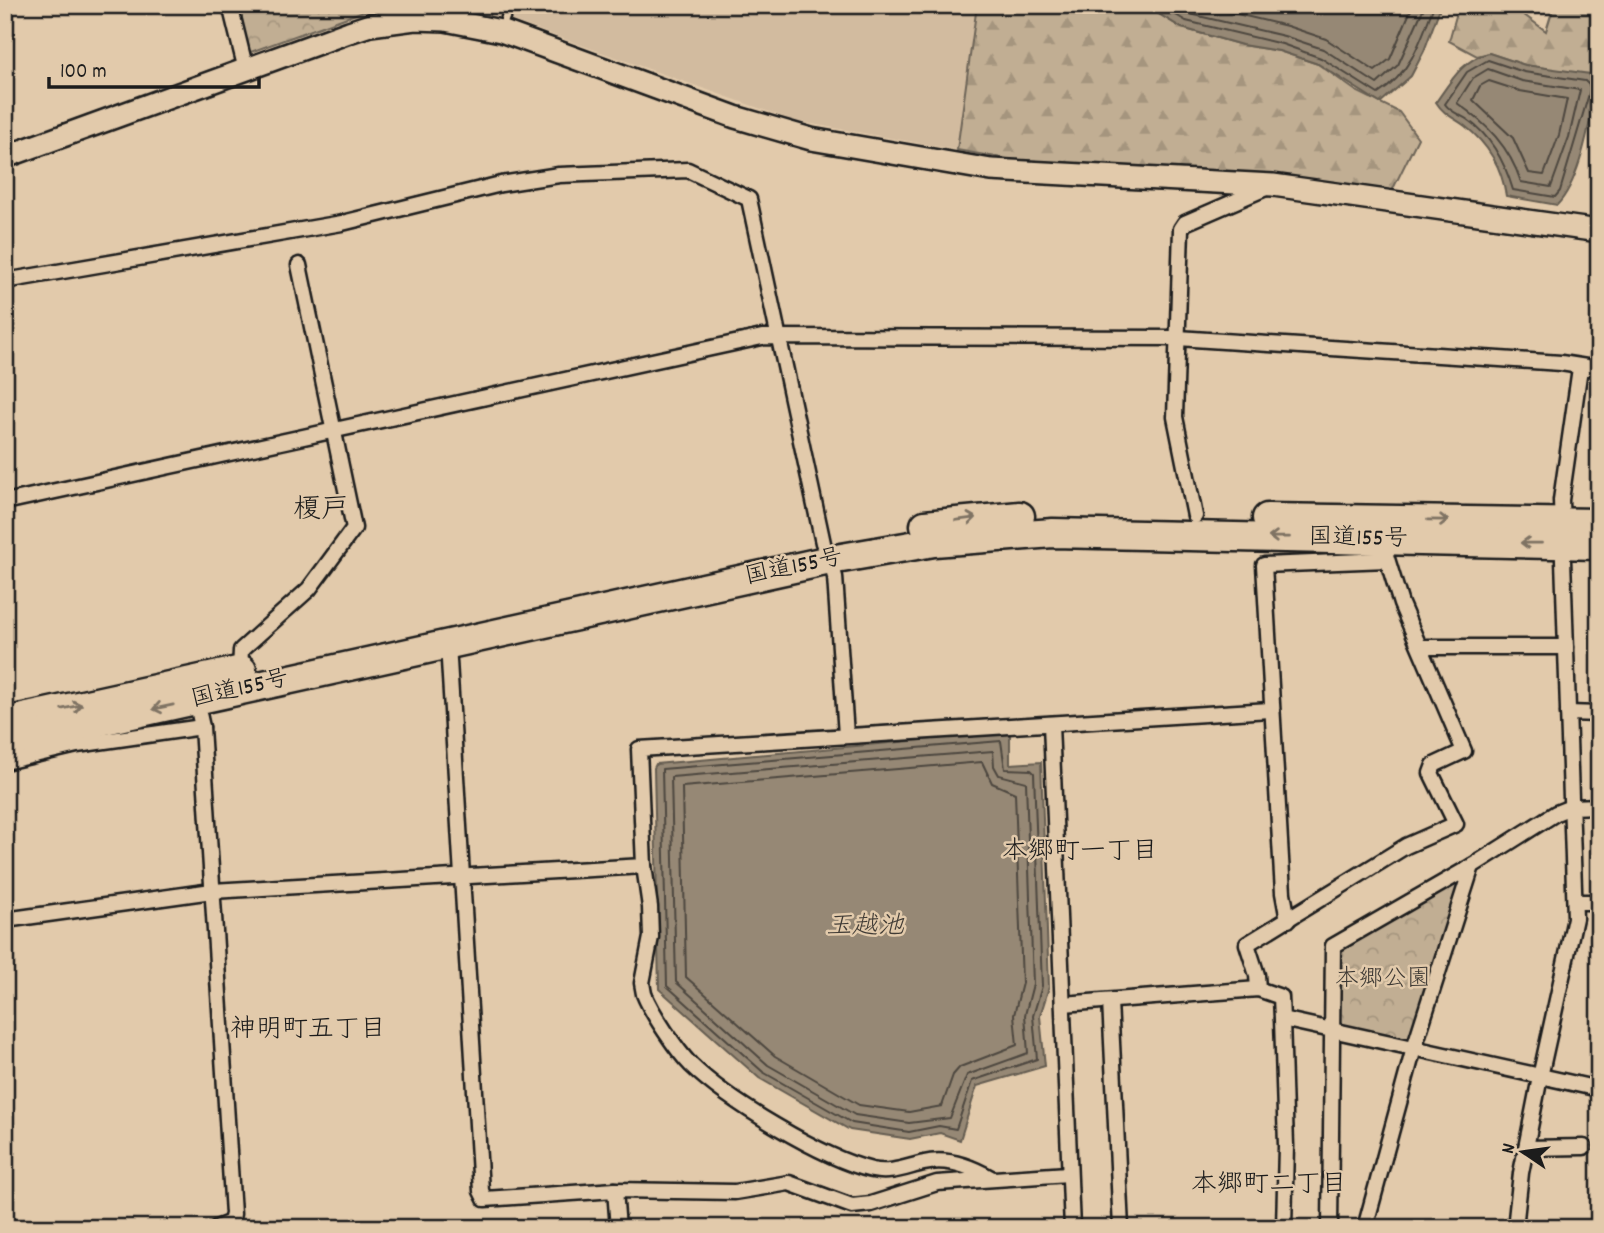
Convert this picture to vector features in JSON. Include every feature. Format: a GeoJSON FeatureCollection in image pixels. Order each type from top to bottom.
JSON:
{"type":"FeatureCollection","features":[{"type":"Feature","properties":{"kind":"highway","name":"国道155号"},"geometry":{"type":"LineString","coordinates":[[5,722],[240,670],[978,518],[1051,514],[1195,516],[1562,533],[1599,545]]}},
{"type":"Feature","properties":{"kind":"highway","name":"国道155号"},"geometry":{"type":"LineString","coordinates":[[5,742],[199,714],[448,644],[826,551],[1042,533],[1384,550],[1562,533],[1599,523]]}},
{"type":"Feature","properties":{"kind":"street"},"geometry":{"type":"LineString","coordinates":[[230,5],[246,70]]}},
{"type":"Feature","properties":{"kind":"street"},"geometry":{"type":"LineString","coordinates":[[5,157],[349,32],[398,21],[444,20],[501,31],[735,117],[811,139],[991,170],[1066,177],[1273,185],[1599,231]]}},
{"type":"Feature","properties":{"kind":"street"},"geometry":{"type":"LineString","coordinates":[[5,281],[342,223],[502,184],[559,175],[688,170],[749,200],[826,551],[835,578],[846,734]]}},
{"type":"Feature","properties":{"kind":"street"},"geometry":{"type":"LineString","coordinates":[[1195,516],[1175,417],[1182,226],[1273,185]]}},
{"type":"Feature","properties":{"kind":"street"},"geometry":{"type":"LineString","coordinates":[[240,670],[241,650],[309,589],[353,531],[350,499],[299,264]]}},
{"type":"Feature","properties":{"kind":"street"},"geometry":{"type":"LineString","coordinates":[[5,502],[778,335],[1178,338],[1561,363],[1592,369]]}},
{"type":"Feature","properties":{"kind":"street"},"geometry":{"type":"LineString","coordinates":[[1515,1228],[1526,1148],[1576,902],[1570,807],[1561,500],[1580,368],[1592,369]]}},
{"type":"Feature","properties":{"kind":"street"},"geometry":{"type":"LineString","coordinates":[[1258,989],[1257,975],[1247,944],[1288,920],[1406,846],[1456,824],[1431,773],[1434,765],[1464,751],[1401,604],[1384,550],[1264,565],[1270,710],[1283,893],[1288,920]]}},
{"type":"Feature","properties":{"kind":"street"},"geometry":{"type":"LineString","coordinates":[[448,644],[481,1191],[485,1199],[615,1190],[735,1192],[789,1183],[852,1206],[871,1204],[937,1183],[1068,1174]]}},
{"type":"Feature","properties":{"kind":"street"},"geometry":{"type":"LineString","coordinates":[[1421,647],[1566,647]]}},
{"type":"Feature","properties":{"kind":"street"},"geometry":{"type":"LineString","coordinates":[[991,1178],[949,1162],[927,1162],[889,1172],[848,1161],[770,1121],[692,1066],[679,1052],[644,994],[642,983],[651,937],[644,866],[639,749],[846,734],[1270,710]]}},
{"type":"Feature","properties":{"kind":"street"},"geometry":{"type":"LineString","coordinates":[[1568,713],[1599,713]]}},
{"type":"Feature","properties":{"kind":"street"},"geometry":{"type":"LineString","coordinates":[[5,762],[199,714],[233,1214],[231,1222],[216,1228]]}},
{"type":"Feature","properties":{"kind":"street"},"geometry":{"type":"LineString","coordinates":[[1051,724],[1072,1228]]}},
{"type":"Feature","properties":{"kind":"street"},"geometry":{"type":"LineString","coordinates":[[1330,1228],[1333,946],[1472,866],[1556,813],[1570,807],[1599,806]]}},
{"type":"Feature","properties":{"kind":"street"},"geometry":{"type":"LineString","coordinates":[[5,920],[212,891],[644,866]]}},
{"type":"Feature","properties":{"kind":"street"},"geometry":{"type":"LineString","coordinates":[[1365,1228],[1414,1048],[1472,866]]}},
{"type":"Feature","properties":{"kind":"street"},"geometry":{"type":"LineString","coordinates":[[1576,902],[1599,902]]}},
{"type":"Feature","properties":{"kind":"street"},"geometry":{"type":"LineString","coordinates":[[1063,1004],[1258,989],[1281,997],[1286,1146],[1284,1228]]}},
{"type":"Feature","properties":{"kind":"street"},"geometry":{"type":"LineString","coordinates":[[1110,1001],[1121,1228]]}},
{"type":"Feature","properties":{"kind":"street"},"geometry":{"type":"LineString","coordinates":[[1282,1019],[1332,1028],[1599,1090]]}},
{"type":"Feature","properties":{"kind":"street"},"geometry":{"type":"LineString","coordinates":[[1526,1148],[1584,1147]]}},
{"type":"Feature","properties":{"kind":"street"},"geometry":{"type":"LineString","coordinates":[[615,1190],[618,1228]]}},
{"type":"Feature","properties":{"kind":"lane"},"geometry":{"type":"LineString","coordinates":[[501,31],[510,5]]}},
{"type":"Feature","properties":{"kind":"shaded area"},"geometry":{"type":"Polygon","coordinates":[[[441,5],[977,5],[957,150],[795,121],[488,12],[441,5]]]}},
{"type":"Feature","properties":{"kind":"green space"},"geometry":{"type":"Polygon","coordinates":[[[236,5],[394,5],[361,12],[248,53],[236,5]]]}},
{"type":"Feature","properties":{"kind":"green space"},"geometry":{"type":"Polygon","coordinates":[[[977,5],[1144,5],[1182,28],[1242,45],[1279,51],[1318,64],[1356,91],[1399,112],[1418,138],[1392,191],[1241,172],[1024,162],[957,150],[977,5]]]}},
{"type":"Feature","properties":{"kind":"green space"},"geometry":{"type":"Polygon","coordinates":[[[1459,5],[1501,5],[1502,9],[1520,12],[1546,31],[1554,5],[1599,5],[1599,77],[1525,65],[1489,53],[1477,56],[1449,41],[1459,5]]]}},
{"type":"Feature","properties":{"kind":"green space","name":"本郷公園"},"geometry":{"type":"Polygon","coordinates":[[[1454,879],[1460,886],[1412,1035],[1406,1039],[1343,1025],[1338,1020],[1338,956],[1343,949],[1454,879]]]}},
{"type":"Feature","properties":{"kind":"water"},"geometry":{"type":"Polygon","coordinates":[[[1144,5],[1441,5],[1424,51],[1411,76],[1380,103],[1318,64],[1279,51],[1242,45],[1182,28],[1144,5]]]}},
{"type":"Feature","properties":{"kind":"water"},"geometry":{"type":"Polygon","coordinates":[[[1489,53],[1525,65],[1590,74],[1598,84],[1578,165],[1572,181],[1557,205],[1506,196],[1493,157],[1473,133],[1436,102],[1465,66],[1489,53]]]}},
{"type":"Feature","properties":{"kind":"water","name":"玉越池"},"geometry":{"type":"Polygon","coordinates":[[[1010,732],[1010,764],[1041,762],[1049,987],[1040,1016],[1045,1066],[977,1086],[960,1140],[940,1133],[910,1139],[850,1130],[759,1078],[659,989],[656,764],[1010,732]]]}},
{"type":"Feature","properties":{"kind":"district","name":"榎戸"},"geometry":{"type":"Point","coordinates":[321,512]}},
{"type":"Feature","properties":{"kind":"district","name":"本郷町一丁目"},"geometry":{"type":"Point","coordinates":[1080,852]}},
{"type":"Feature","properties":{"kind":"district","name":"神明町五丁目"},"geometry":{"type":"Point","coordinates":[308,1030]}},
{"type":"Feature","properties":{"kind":"district","name":"本郷町二丁目"},"geometry":{"type":"Point","coordinates":[1269,1185]}}]}
